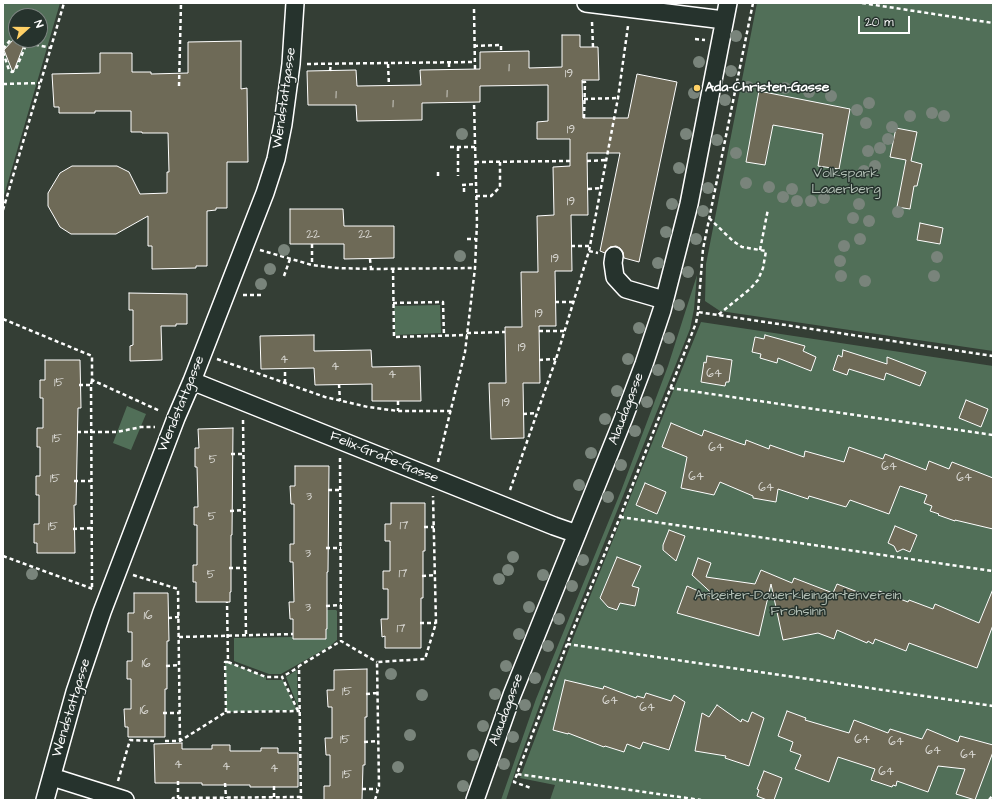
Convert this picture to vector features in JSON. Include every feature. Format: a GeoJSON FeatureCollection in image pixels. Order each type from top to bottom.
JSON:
{"type":"FeatureCollection","features":[{"type":"Feature","properties":{"kind":"street","name":"Wendstattgasse"},"geometry":{"type":"LineString","coordinates":[[45,800],[75,692],[109,594],[176,418],[203,354],[245,245],[276,159],[283,124],[291,64],[295,3]]}},
{"type":"Feature","properties":{"kind":"street"},"geometry":{"type":"LineString","coordinates":[[586,3],[647,6],[724,20]]}},
{"type":"Feature","properties":{"kind":"street","name":"Alaudagasse"},"geometry":{"type":"LineString","coordinates":[[475,800],[512,695],[627,410],[644,364],[664,300],[689,204],[728,3]]}},
{"type":"Feature","properties":{"kind":"street"},"geometry":{"type":"LineString","coordinates":[[606,254],[613,263],[615,277],[626,289],[664,300]]}},
{"type":"Feature","properties":{"kind":"street","name":"Felix-Grafe-Gasse"},"geometry":{"type":"LineString","coordinates":[[192,381],[577,534]]}},
{"type":"Feature","properties":{"kind":"street"},"geometry":{"type":"LineString","coordinates":[[52,777],[119,798]]}},
{"type":"Feature","properties":{"kind":"path"},"geometry":{"type":"LineString","coordinates":[[3,210],[64,3]]}},
{"type":"Feature","properties":{"kind":"path"},"geometry":{"type":"LineString","coordinates":[[179,86],[181,3]]}},
{"type":"Feature","properties":{"kind":"path"},"geometry":{"type":"LineString","coordinates":[[532,788],[514,782],[567,644],[620,517],[696,323],[703,249],[752,3]]}},
{"type":"Feature","properties":{"kind":"path"},"geometry":{"type":"LineString","coordinates":[[862,3],[993,23]]}},
{"type":"Feature","properties":{"kind":"path"},"geometry":{"type":"LineString","coordinates":[[474,9],[475,69]]}},
{"type":"Feature","properties":{"kind":"path"},"geometry":{"type":"LineString","coordinates":[[592,22],[593,47]]}},
{"type":"Feature","properties":{"kind":"path"},"geometry":{"type":"LineString","coordinates":[[508,496],[556,359],[589,251],[618,98],[628,26]]}},
{"type":"Feature","properties":{"kind":"path"},"geometry":{"type":"LineString","coordinates":[[474,46],[501,45],[501,52]]}},
{"type":"Feature","properties":{"kind":"path"},"geometry":{"type":"LineString","coordinates":[[3,51],[9,70],[12,72],[16,69],[25,48]]}},
{"type":"Feature","properties":{"kind":"path"},"geometry":{"type":"LineString","coordinates":[[305,64],[474,62]]}},
{"type":"Feature","properties":{"kind":"path"},"geometry":{"type":"LineString","coordinates":[[449,63],[449,69]]}},
{"type":"Feature","properties":{"kind":"path"},"geometry":{"type":"LineString","coordinates":[[330,71],[331,64]]}},
{"type":"Feature","properties":{"kind":"path"},"geometry":{"type":"LineString","coordinates":[[388,64],[389,86]]}},
{"type":"Feature","properties":{"kind":"path"},"geometry":{"type":"LineString","coordinates":[[582,82],[585,82],[584,118]]}},
{"type":"Feature","properties":{"kind":"path"},"geometry":{"type":"LineString","coordinates":[[3,84],[40,84]]}},
{"type":"Feature","properties":{"kind":"path"},"geometry":{"type":"LineString","coordinates":[[584,99],[618,98]]}},
{"type":"Feature","properties":{"kind":"path"},"geometry":{"type":"LineString","coordinates":[[436,468],[465,352],[475,268],[476,184],[474,102]]}},
{"type":"Feature","properties":{"kind":"path"},"geometry":{"type":"LineString","coordinates":[[450,147],[475,147]]}},
{"type":"Feature","properties":{"kind":"path"},"geometry":{"type":"LineString","coordinates":[[458,147],[458,176]]}},
{"type":"Feature","properties":{"kind":"path"},"geometry":{"type":"LineString","coordinates":[[587,161],[607,160]]}},
{"type":"Feature","properties":{"kind":"path"},"geometry":{"type":"LineString","coordinates":[[475,162],[570,161]]}},
{"type":"Feature","properties":{"kind":"path"},"geometry":{"type":"LineString","coordinates":[[476,196],[492,196],[500,187],[500,162]]}},
{"type":"Feature","properties":{"kind":"path"},"geometry":{"type":"LineString","coordinates":[[438,170],[438,176]]}},
{"type":"Feature","properties":{"kind":"path"},"geometry":{"type":"LineString","coordinates":[[464,192],[463,185],[476,184]]}},
{"type":"Feature","properties":{"kind":"path"},"geometry":{"type":"LineString","coordinates":[[588,189],[601,188]]}},
{"type":"Feature","properties":{"kind":"path"},"geometry":{"type":"LineString","coordinates":[[760,250],[768,209]]}},
{"type":"Feature","properties":{"kind":"path"},"geometry":{"type":"LineString","coordinates":[[709,218],[733,241],[742,247],[766,251],[763,268],[758,280],[750,289],[718,315]]}},
{"type":"Feature","properties":{"kind":"path"},"geometry":{"type":"LineString","coordinates":[[467,240],[476,239]]}},
{"type":"Feature","properties":{"kind":"path"},"geometry":{"type":"LineString","coordinates":[[312,244],[312,265]]}},
{"type":"Feature","properties":{"kind":"path"},"geometry":{"type":"LineString","coordinates":[[245,245],[269,254],[312,265],[337,268],[475,268]]}},
{"type":"Feature","properties":{"kind":"path"},"geometry":{"type":"LineString","coordinates":[[572,246],[589,246]]}},
{"type":"Feature","properties":{"kind":"path"},"geometry":{"type":"LineString","coordinates":[[589,251],[606,254]]}},
{"type":"Feature","properties":{"kind":"path"},"geometry":{"type":"LineString","coordinates":[[370,258],[371,269]]}},
{"type":"Feature","properties":{"kind":"path"},"geometry":{"type":"LineString","coordinates":[[284,276],[290,259]]}},
{"type":"Feature","properties":{"kind":"path"},"geometry":{"type":"LineString","coordinates":[[393,269],[394,337],[444,336],[505,332]]}},
{"type":"Feature","properties":{"kind":"path"},"geometry":{"type":"LineString","coordinates":[[241,295],[262,295]]}},
{"type":"Feature","properties":{"kind":"path"},"geometry":{"type":"LineString","coordinates":[[393,303],[444,302],[444,336]]}},
{"type":"Feature","properties":{"kind":"path"},"geometry":{"type":"LineString","coordinates":[[555,302],[574,302]]}},
{"type":"Feature","properties":{"kind":"path"},"geometry":{"type":"LineString","coordinates":[[698,312],[993,356]]}},
{"type":"Feature","properties":{"kind":"path"},"geometry":{"type":"LineString","coordinates":[[3,320],[92,356],[92,380],[90,385],[92,588]]}},
{"type":"Feature","properties":{"kind":"path"},"geometry":{"type":"LineString","coordinates":[[539,332],[564,331]]}},
{"type":"Feature","properties":{"kind":"path"},"geometry":{"type":"LineString","coordinates":[[203,354],[340,401],[398,411],[451,412]]}},
{"type":"Feature","properties":{"kind":"path"},"geometry":{"type":"LineString","coordinates":[[539,360],[556,359]]}},
{"type":"Feature","properties":{"kind":"path"},"geometry":{"type":"LineString","coordinates":[[284,383],[285,368]]}},
{"type":"Feature","properties":{"kind":"path"},"geometry":{"type":"LineString","coordinates":[[92,380],[166,413]]}},
{"type":"Feature","properties":{"kind":"path"},"geometry":{"type":"LineString","coordinates":[[339,384],[340,401]]}},
{"type":"Feature","properties":{"kind":"path"},"geometry":{"type":"LineString","coordinates":[[79,385],[90,385]]}},
{"type":"Feature","properties":{"kind":"path"},"geometry":{"type":"LineString","coordinates":[[670,388],[993,435]]}},
{"type":"Feature","properties":{"kind":"path"},"geometry":{"type":"LineString","coordinates":[[398,401],[398,411]]}},
{"type":"Feature","properties":{"kind":"path"},"geometry":{"type":"LineString","coordinates":[[523,414],[537,413]]}},
{"type":"Feature","properties":{"kind":"path"},"geometry":{"type":"LineString","coordinates":[[243,417],[246,635]]}},
{"type":"Feature","properties":{"kind":"path"},"geometry":{"type":"LineString","coordinates":[[77,432],[117,432],[141,427],[157,426]]}},
{"type":"Feature","properties":{"kind":"path"},"geometry":{"type":"LineString","coordinates":[[231,454],[244,454]]}},
{"type":"Feature","properties":{"kind":"path"},"geometry":{"type":"LineString","coordinates":[[340,458],[341,641]]}},
{"type":"Feature","properties":{"kind":"path"},"geometry":{"type":"LineString","coordinates":[[74,481],[91,481]]}},
{"type":"Feature","properties":{"kind":"path"},"geometry":{"type":"LineString","coordinates":[[328,490],[341,490]]}},
{"type":"Feature","properties":{"kind":"path"},"geometry":{"type":"LineString","coordinates":[[341,641],[377,662],[425,659],[436,623],[433,496]]}},
{"type":"Feature","properties":{"kind":"path"},"geometry":{"type":"LineString","coordinates":[[230,511],[244,510]]}},
{"type":"Feature","properties":{"kind":"path"},"geometry":{"type":"LineString","coordinates":[[620,517],[993,571]]}},
{"type":"Feature","properties":{"kind":"path"},"geometry":{"type":"LineString","coordinates":[[424,528],[434,527]]}},
{"type":"Feature","properties":{"kind":"path"},"geometry":{"type":"LineString","coordinates":[[73,529],[91,528]]}},
{"type":"Feature","properties":{"kind":"path"},"geometry":{"type":"LineString","coordinates":[[326,548],[341,548]]}},
{"type":"Feature","properties":{"kind":"path"},"geometry":{"type":"LineString","coordinates":[[3,556],[109,594]]}},
{"type":"Feature","properties":{"kind":"path"},"geometry":{"type":"LineString","coordinates":[[229,568],[245,568]]}},
{"type":"Feature","properties":{"kind":"path"},"geometry":{"type":"LineString","coordinates":[[130,574],[178,590],[180,741]]}},
{"type":"Feature","properties":{"kind":"path"},"geometry":{"type":"LineString","coordinates":[[422,576],[435,575]]}},
{"type":"Feature","properties":{"kind":"path"},"geometry":{"type":"LineString","coordinates":[[226,712],[225,662],[228,662],[227,602]]}},
{"type":"Feature","properties":{"kind":"path"},"geometry":{"type":"LineString","coordinates":[[326,606],[341,605]]}},
{"type":"Feature","properties":{"kind":"path"},"geometry":{"type":"LineString","coordinates":[[168,618],[178,617]]}},
{"type":"Feature","properties":{"kind":"path"},"geometry":{"type":"LineString","coordinates":[[420,623],[436,623]]}},
{"type":"Feature","properties":{"kind":"path"},"geometry":{"type":"LineString","coordinates":[[179,637],[293,634]]}},
{"type":"Feature","properties":{"kind":"path"},"geometry":{"type":"LineString","coordinates":[[228,662],[266,677],[282,677],[341,641]]}},
{"type":"Feature","properties":{"kind":"path"},"geometry":{"type":"LineString","coordinates":[[567,644],[993,706]]}},
{"type":"Feature","properties":{"kind":"path"},"geometry":{"type":"LineString","coordinates":[[375,800],[378,786],[377,662]]}},
{"type":"Feature","properties":{"kind":"path"},"geometry":{"type":"LineString","coordinates":[[166,666],[179,665]]}},
{"type":"Feature","properties":{"kind":"path"},"geometry":{"type":"LineString","coordinates":[[172,800],[173,798],[274,797],[301,799],[299,666]]}},
{"type":"Feature","properties":{"kind":"path"},"geometry":{"type":"LineString","coordinates":[[282,677],[299,711]]}},
{"type":"Feature","properties":{"kind":"path"},"geometry":{"type":"LineString","coordinates":[[366,694],[378,693]]}},
{"type":"Feature","properties":{"kind":"path"},"geometry":{"type":"LineString","coordinates":[[165,741],[180,741],[226,712],[299,711]]}},
{"type":"Feature","properties":{"kind":"path"},"geometry":{"type":"LineString","coordinates":[[163,713],[180,713]]}},
{"type":"Feature","properties":{"kind":"path"},"geometry":{"type":"LineString","coordinates":[[119,798],[130,740],[154,740]]}},
{"type":"Feature","properties":{"kind":"path"},"geometry":{"type":"LineString","coordinates":[[364,742],[378,741]]}},
{"type":"Feature","properties":{"kind":"path"},"geometry":{"type":"LineString","coordinates":[[517,774],[701,800]]}},
{"type":"Feature","properties":{"kind":"path"},"geometry":{"type":"LineString","coordinates":[[178,781],[178,798]]}},
{"type":"Feature","properties":{"kind":"path"},"geometry":{"type":"LineString","coordinates":[[225,783],[226,798]]}},
{"type":"Feature","properties":{"kind":"path"},"geometry":{"type":"LineString","coordinates":[[274,785],[274,797]]}},
{"type":"Feature","properties":{"kind":"path"},"geometry":{"type":"LineString","coordinates":[[362,789],[377,790]]}},
{"type":"Feature","properties":{"kind":"path"},"geometry":{"type":"LineString","coordinates":[[989,800],[993,795]]}},
{"type":"Feature","properties":{"kind":"green space"},"geometry":{"type":"Polygon","coordinates":[[[3,3],[60,3],[48,44],[48,8],[8,8],[8,48],[47,48],[3,199],[3,3]]]}},
{"type":"Feature","properties":{"kind":"green space","name":"Volkspark Laaerberg"},"geometry":{"type":"Polygon","coordinates":[[[757,3],[993,3],[993,351],[720,311],[705,301],[706,264],[757,3]]]}},
{"type":"Feature","properties":{"kind":"green space"},"geometry":{"type":"Polygon","coordinates":[[[697,275],[694,309],[690,329],[546,688],[506,800],[501,800],[536,699],[621,491],[668,366],[697,275]]]}},
{"type":"Feature","properties":{"kind":"green space"},"geometry":{"type":"Polygon","coordinates":[[[440,305],[441,333],[395,335],[394,306],[440,305]]]}},
{"type":"Feature","properties":{"kind":"green space","name":"Arbeiter-Dauerkleingartenverein Frohsinn"},"geometry":{"type":"Polygon","coordinates":[[[701,322],[993,366],[993,800],[550,800],[555,785],[520,778],[572,641],[701,322]]]}},
{"type":"Feature","properties":{"kind":"green space"},"geometry":{"type":"Polygon","coordinates":[[[127,406],[146,414],[131,450],[113,443],[127,406]]]}},
{"type":"Feature","properties":{"kind":"green space"},"geometry":{"type":"Polygon","coordinates":[[[326,610],[337,611],[337,640],[330,646],[281,674],[269,674],[234,661],[234,638],[293,637],[293,639],[326,639],[326,610]]]}},
{"type":"Feature","properties":{"kind":"green space"},"geometry":{"type":"Polygon","coordinates":[[[225,662],[266,677],[266,680],[283,680],[297,710],[226,712],[225,662]]]}},
{"type":"Feature","properties":{"kind":"green space"},"geometry":{"type":"Polygon","coordinates":[[[297,670],[298,707],[286,677],[297,670]]]}},
{"type":"Feature","properties":{"kind":"building"},"geometry":{"type":"Polygon","coordinates":[[[562,35],[580,35],[580,47],[598,47],[599,80],[582,80],[583,118],[628,118],[637,74],[677,82],[639,262],[624,258],[623,252],[616,246],[610,247],[605,253],[600,251],[620,153],[587,153],[588,215],[571,215],[572,271],[555,271],[556,326],[539,326],[540,383],[523,383],[524,438],[491,439],[489,383],[506,383],[505,327],[522,327],[521,272],[538,272],[537,216],[554,215],[553,167],[570,166],[570,139],[537,139],[537,122],[548,121],[548,85],[480,86],[480,102],[422,103],[422,120],[357,121],[356,105],[308,105],[307,71],[356,70],[357,86],[421,85],[420,70],[480,69],[480,52],[529,51],[529,68],[562,67],[562,35]]]}},
{"type":"Feature","properties":{"kind":"building"},"geometry":{"type":"Polygon","coordinates":[[[241,41],[241,89],[247,88],[248,162],[227,162],[227,208],[216,208],[216,210],[207,211],[207,266],[196,266],[196,268],[152,269],[152,246],[148,246],[148,216],[116,234],[71,234],[60,227],[48,206],[48,193],[60,173],[72,166],[117,166],[129,172],[140,194],[167,193],[167,172],[169,172],[168,133],[131,132],[131,111],[59,113],[59,107],[54,107],[52,74],[100,73],[100,53],[132,53],[132,72],[151,72],[151,74],[188,73],[188,42],[241,41]]]}},
{"type":"Feature","properties":{"kind":"building"},"geometry":{"type":"Polygon","coordinates":[[[8,46],[8,48],[23,48],[13,73],[4,50],[8,46]]]}},
{"type":"Feature","properties":{"kind":"building"},"geometry":{"type":"Polygon","coordinates":[[[759,91],[850,109],[839,169],[818,166],[823,134],[773,125],[765,165],[746,162],[759,91]]]}},
{"type":"Feature","properties":{"kind":"building"},"geometry":{"type":"Polygon","coordinates":[[[896,128],[917,132],[911,161],[922,164],[917,186],[914,186],[910,209],[897,207],[906,160],[890,157],[896,128]]]}},
{"type":"Feature","properties":{"kind":"building"},"geometry":{"type":"Polygon","coordinates":[[[290,209],[343,209],[344,226],[394,226],[394,258],[344,259],[344,244],[290,244],[290,209]]]}},
{"type":"Feature","properties":{"kind":"building"},"geometry":{"type":"Polygon","coordinates":[[[920,223],[943,228],[940,244],[917,240],[920,223]]]}},
{"type":"Feature","properties":{"kind":"building"},"geometry":{"type":"Polygon","coordinates":[[[129,293],[187,294],[187,324],[161,326],[162,360],[130,361],[130,346],[133,345],[133,310],[129,310],[129,293]]]}},
{"type":"Feature","properties":{"kind":"building"},"geometry":{"type":"Polygon","coordinates":[[[314,335],[314,351],[371,350],[372,367],[420,366],[421,401],[372,401],[372,384],[315,385],[314,368],[261,369],[260,336],[314,335]]]}},
{"type":"Feature","properties":{"kind":"building"},"geometry":{"type":"Polygon","coordinates":[[[765,335],[805,346],[803,351],[816,357],[811,371],[778,358],[777,363],[760,358],[761,354],[752,352],[755,337],[764,339],[765,335]]]}},
{"type":"Feature","properties":{"kind":"building"},"geometry":{"type":"Polygon","coordinates":[[[843,350],[887,364],[887,357],[926,372],[920,386],[886,373],[884,380],[849,369],[847,375],[833,370],[838,355],[842,357],[843,350]]]}},
{"type":"Feature","properties":{"kind":"building"},"geometry":{"type":"Polygon","coordinates":[[[707,356],[732,360],[729,382],[726,382],[725,386],[701,382],[704,362],[706,363],[707,356]]]}},
{"type":"Feature","properties":{"kind":"building"},"geometry":{"type":"Polygon","coordinates":[[[45,360],[80,360],[81,408],[78,408],[76,505],[74,505],[75,553],[37,553],[37,543],[34,543],[34,524],[39,524],[39,495],[36,495],[36,476],[40,476],[40,447],[37,447],[37,428],[43,428],[43,398],[40,398],[40,380],[45,380],[45,360]]]}},
{"type":"Feature","properties":{"kind":"building"},"geometry":{"type":"Polygon","coordinates":[[[966,400],[988,409],[981,427],[959,418],[966,400]]]}},
{"type":"Feature","properties":{"kind":"building"},"geometry":{"type":"Polygon","coordinates":[[[671,423],[702,436],[704,430],[745,445],[746,440],[769,449],[770,445],[804,457],[805,451],[844,462],[849,447],[883,459],[885,454],[926,470],[929,461],[949,469],[952,462],[993,478],[993,529],[955,521],[938,515],[939,514],[930,511],[932,506],[924,503],[927,495],[900,486],[889,514],[850,500],[846,507],[809,496],[808,499],[778,489],[776,502],[753,498],[753,496],[720,482],[714,495],[681,488],[687,457],[662,447],[671,423]]]}},
{"type":"Feature","properties":{"kind":"building"},"geometry":{"type":"Polygon","coordinates":[[[233,428],[230,602],[196,602],[196,582],[193,582],[193,565],[197,565],[197,525],[194,525],[194,507],[198,507],[195,448],[199,448],[198,429],[233,428]]]}},
{"type":"Feature","properties":{"kind":"building"},"geometry":{"type":"Polygon","coordinates":[[[295,466],[329,466],[326,639],[293,639],[293,619],[290,619],[289,602],[294,602],[293,562],[290,562],[290,544],[294,544],[294,504],[291,504],[290,486],[295,486],[295,466]]]}},
{"type":"Feature","properties":{"kind":"building"},"geometry":{"type":"Polygon","coordinates":[[[645,483],[666,492],[657,514],[636,505],[645,483]]]}},
{"type":"Feature","properties":{"kind":"building"},"geometry":{"type":"Polygon","coordinates":[[[391,503],[425,503],[425,551],[423,551],[423,598],[421,598],[421,648],[385,648],[385,636],[382,637],[381,619],[388,619],[388,589],[383,589],[383,571],[390,571],[390,541],[385,541],[385,524],[391,524],[391,503]]]}},
{"type":"Feature","properties":{"kind":"building"},"geometry":{"type":"Polygon","coordinates":[[[895,526],[917,535],[910,552],[903,549],[897,552],[894,546],[888,543],[895,526]]]}},
{"type":"Feature","properties":{"kind":"building"},"geometry":{"type":"Polygon","coordinates":[[[669,530],[685,536],[676,561],[663,550],[663,545],[669,530]]]}},
{"type":"Feature","properties":{"kind":"building"},"geometry":{"type":"Polygon","coordinates":[[[617,557],[641,566],[632,586],[639,588],[635,606],[620,603],[617,610],[608,607],[600,598],[617,557]]]}},
{"type":"Feature","properties":{"kind":"building"},"geometry":{"type":"Polygon","coordinates":[[[698,558],[711,563],[706,577],[755,584],[761,570],[792,583],[794,578],[833,593],[837,584],[876,599],[879,591],[908,602],[909,600],[933,609],[935,604],[979,623],[993,589],[993,625],[977,668],[909,643],[906,651],[875,639],[873,644],[868,641],[867,643],[837,630],[834,639],[818,633],[783,640],[771,584],[759,636],[677,613],[687,586],[719,600],[692,575],[698,558]]]}},
{"type":"Feature","properties":{"kind":"building"},"geometry":{"type":"Polygon","coordinates":[[[134,593],[168,593],[169,641],[167,641],[167,689],[165,689],[165,737],[128,737],[128,727],[125,727],[124,709],[131,709],[131,679],[127,679],[127,661],[132,661],[132,632],[128,632],[128,613],[134,613],[134,593]]]}},
{"type":"Feature","properties":{"kind":"building"},"geometry":{"type":"Polygon","coordinates":[[[367,669],[367,717],[365,717],[365,765],[363,765],[362,800],[324,800],[324,786],[330,786],[330,755],[326,755],[325,738],[332,738],[332,707],[328,707],[327,690],[334,690],[334,670],[367,669]]]}},
{"type":"Feature","properties":{"kind":"building"},"geometry":{"type":"Polygon","coordinates":[[[565,680],[603,689],[604,686],[636,698],[637,696],[644,698],[646,693],[671,701],[674,695],[685,702],[669,750],[643,742],[640,749],[627,744],[624,752],[605,746],[604,747],[568,733],[553,730],[565,680]]]}},
{"type":"Feature","properties":{"kind":"building"},"geometry":{"type":"Polygon","coordinates":[[[717,705],[741,722],[742,719],[748,722],[752,712],[764,718],[749,766],[725,758],[726,756],[695,751],[702,713],[709,717],[717,705]]]}},
{"type":"Feature","properties":{"kind":"building"},"geometry":{"type":"Polygon","coordinates":[[[787,711],[806,718],[805,720],[849,733],[854,720],[888,733],[890,729],[922,739],[927,729],[958,742],[960,736],[993,745],[993,752],[975,800],[956,794],[965,769],[938,766],[928,792],[897,781],[896,786],[893,785],[892,787],[871,780],[875,769],[838,757],[829,782],[795,769],[801,755],[790,751],[793,742],[778,736],[787,711]]]}},
{"type":"Feature","properties":{"kind":"building"},"geometry":{"type":"Polygon","coordinates":[[[182,743],[182,749],[212,749],[212,745],[230,745],[230,751],[261,751],[261,748],[278,748],[278,753],[298,753],[298,787],[250,787],[250,785],[155,783],[154,744],[182,743]]]}},
{"type":"Feature","properties":{"kind":"building"},"geometry":{"type":"Polygon","coordinates":[[[764,771],[782,778],[774,800],[767,800],[757,796],[759,790],[757,789],[764,771]]]}},
{"type":"Feature","properties":{"kind":"place","name":"Ada-Christen-Gasse"},"geometry":{"type":"Point","coordinates":[697,88]}}]}
